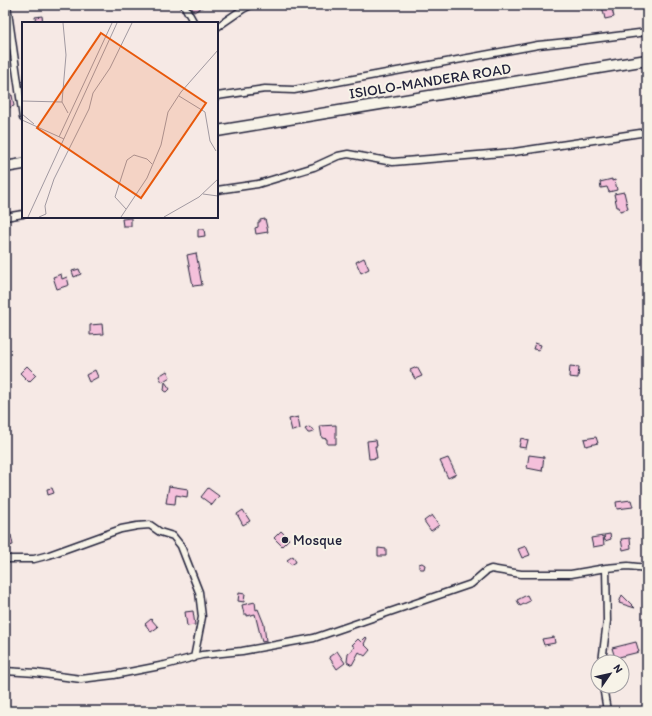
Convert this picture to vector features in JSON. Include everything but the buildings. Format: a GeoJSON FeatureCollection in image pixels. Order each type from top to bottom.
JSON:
{"type":"FeatureCollection","features":[{"type":"Feature","properties":{"kind":"highway","name":"ISIOLO-MANDERA ROAD"},"geometry":{"type":"LineString","coordinates":[[218,131],[647,60]]}},
{"type":"Feature","properties":{"kind":"highway"},"geometry":{"type":"LineString","coordinates":[[5,167],[22,164]]}},
{"type":"Feature","properties":{"kind":"street"},"geometry":{"type":"LineString","coordinates":[[7,5],[22,111]]}},
{"type":"Feature","properties":{"kind":"street"},"geometry":{"type":"LineString","coordinates":[[11,5],[13,45]]}},
{"type":"Feature","properties":{"kind":"street"},"geometry":{"type":"LineString","coordinates":[[184,5],[193,22]]}},
{"type":"Feature","properties":{"kind":"street"},"geometry":{"type":"LineString","coordinates":[[218,26],[251,5]]}},
{"type":"Feature","properties":{"kind":"street"},"geometry":{"type":"LineString","coordinates":[[218,96],[265,89],[294,90],[538,45],[647,32]]}},
{"type":"Feature","properties":{"kind":"street"},"geometry":{"type":"LineString","coordinates":[[218,190],[258,184],[314,167],[343,154],[392,162],[514,152],[647,132]]}},
{"type":"Feature","properties":{"kind":"street"},"geometry":{"type":"LineString","coordinates":[[5,217],[22,214]]}},
{"type":"Feature","properties":{"kind":"street"},"geometry":{"type":"LineString","coordinates":[[5,559],[34,559],[121,529],[137,526],[150,525],[160,532],[173,536],[180,546],[199,592],[202,617],[194,658]]}},
{"type":"Feature","properties":{"kind":"street"},"geometry":{"type":"LineString","coordinates":[[5,671],[36,673],[81,679],[114,675],[165,665],[202,655],[242,651],[314,638],[470,584],[486,571],[491,569],[521,574],[571,574],[628,566],[647,568]]}},
{"type":"Feature","properties":{"kind":"street"},"geometry":{"type":"LineString","coordinates":[[603,654],[607,621],[606,568]]}},
{"type":"Feature","properties":{"kind":"street"},"geometry":{"type":"LineString","coordinates":[[604,694],[607,711]]}},
{"type":"Feature","properties":{"kind":"place","name":"Mosque"},"geometry":{"type":"Point","coordinates":[285,540]}}]}
